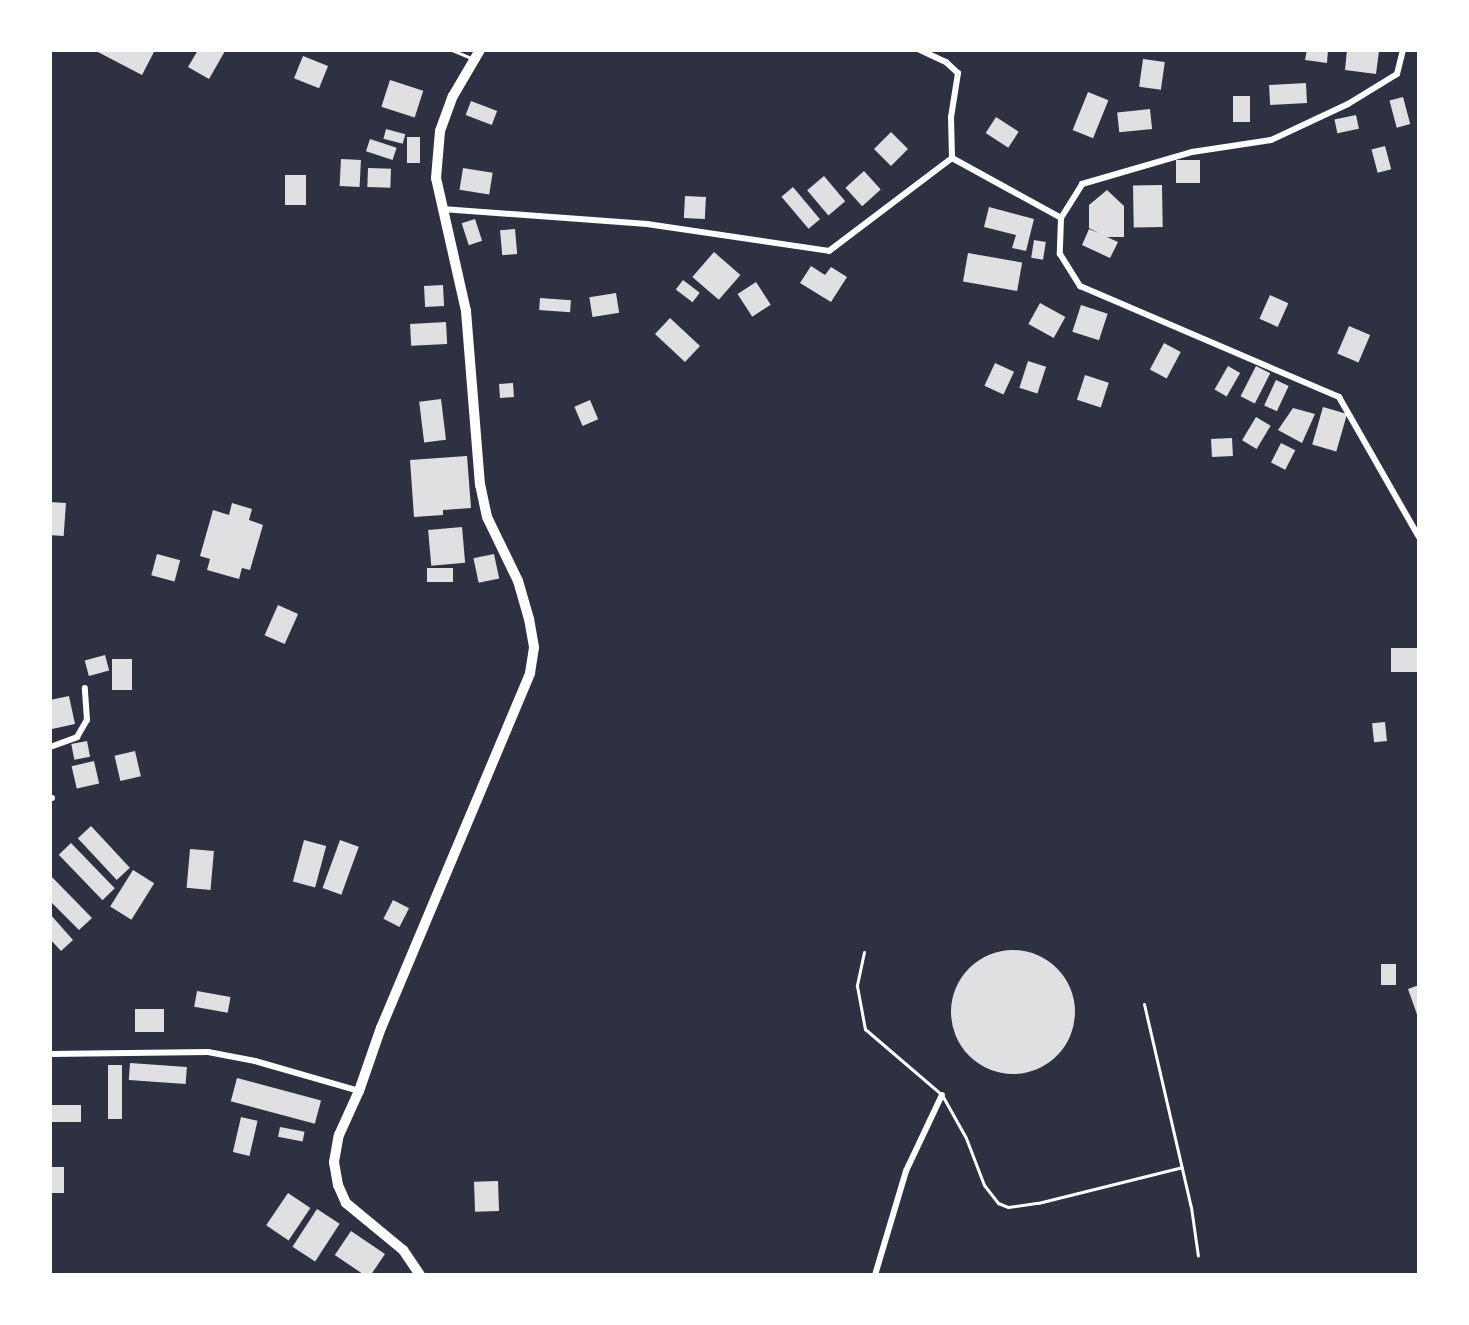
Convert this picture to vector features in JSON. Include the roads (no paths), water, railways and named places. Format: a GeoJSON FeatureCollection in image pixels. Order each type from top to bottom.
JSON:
{"type":"FeatureCollection","features":[{"type":"Feature","properties":{"kind":"main road"},"geometry":{"type":"LineString","coordinates":[[420,1275],[403,1250],[346,1203],[338,1185],[334,1162],[339,1135],[393,999],[530,673],[534,647],[518,581],[487,517],[480,485],[466,311],[436,178],[437,143],[453,96],[478,55]]}},
{"type":"Feature","properties":{"kind":"street"},"geometry":{"type":"LineString","coordinates":[[920,50],[946,62],[958,73],[951,117],[952,158]]}},
{"type":"Feature","properties":{"kind":"street"},"geometry":{"type":"LineString","coordinates":[[1403,50],[1397,74],[1348,104],[1271,140],[1192,152],[1082,184],[1061,218],[1060,254],[1080,286],[1339,397],[1419,537]]}},
{"type":"Feature","properties":{"kind":"street"},"geometry":{"type":"LineString","coordinates":[[442,209],[647,224],[829,251],[952,158]]}},
{"type":"Feature","properties":{"kind":"street"},"geometry":{"type":"LineString","coordinates":[[952,158],[1061,218]]}},
{"type":"Feature","properties":{"kind":"street"},"geometry":{"type":"LineString","coordinates":[[50,747],[77,737],[87,720],[85,688]]}},
{"type":"Feature","properties":{"kind":"street"},"geometry":{"type":"LineString","coordinates":[[50,1054],[208,1052],[255,1061],[359,1091]]}},
{"type":"Feature","properties":{"kind":"street"},"geometry":{"type":"LineString","coordinates":[[875,1275],[906,1171],[942,1095]]}},
{"type":"Feature","properties":{"kind":"lane"},"geometry":{"type":"LineString","coordinates":[[452,50],[478,55]]}},
{"type":"Feature","properties":{"kind":"lane"},"geometry":{"type":"LineString","coordinates":[[864,952],[857,986],[865,1029],[942,1095],[966,1138],[984,1185],[998,1203],[1008,1207],[1038,1203],[1182,1167]]}},
{"type":"Feature","properties":{"kind":"lane"},"geometry":{"type":"LineString","coordinates":[[1144,1004],[1182,1167],[1198,1256]]}}]}
